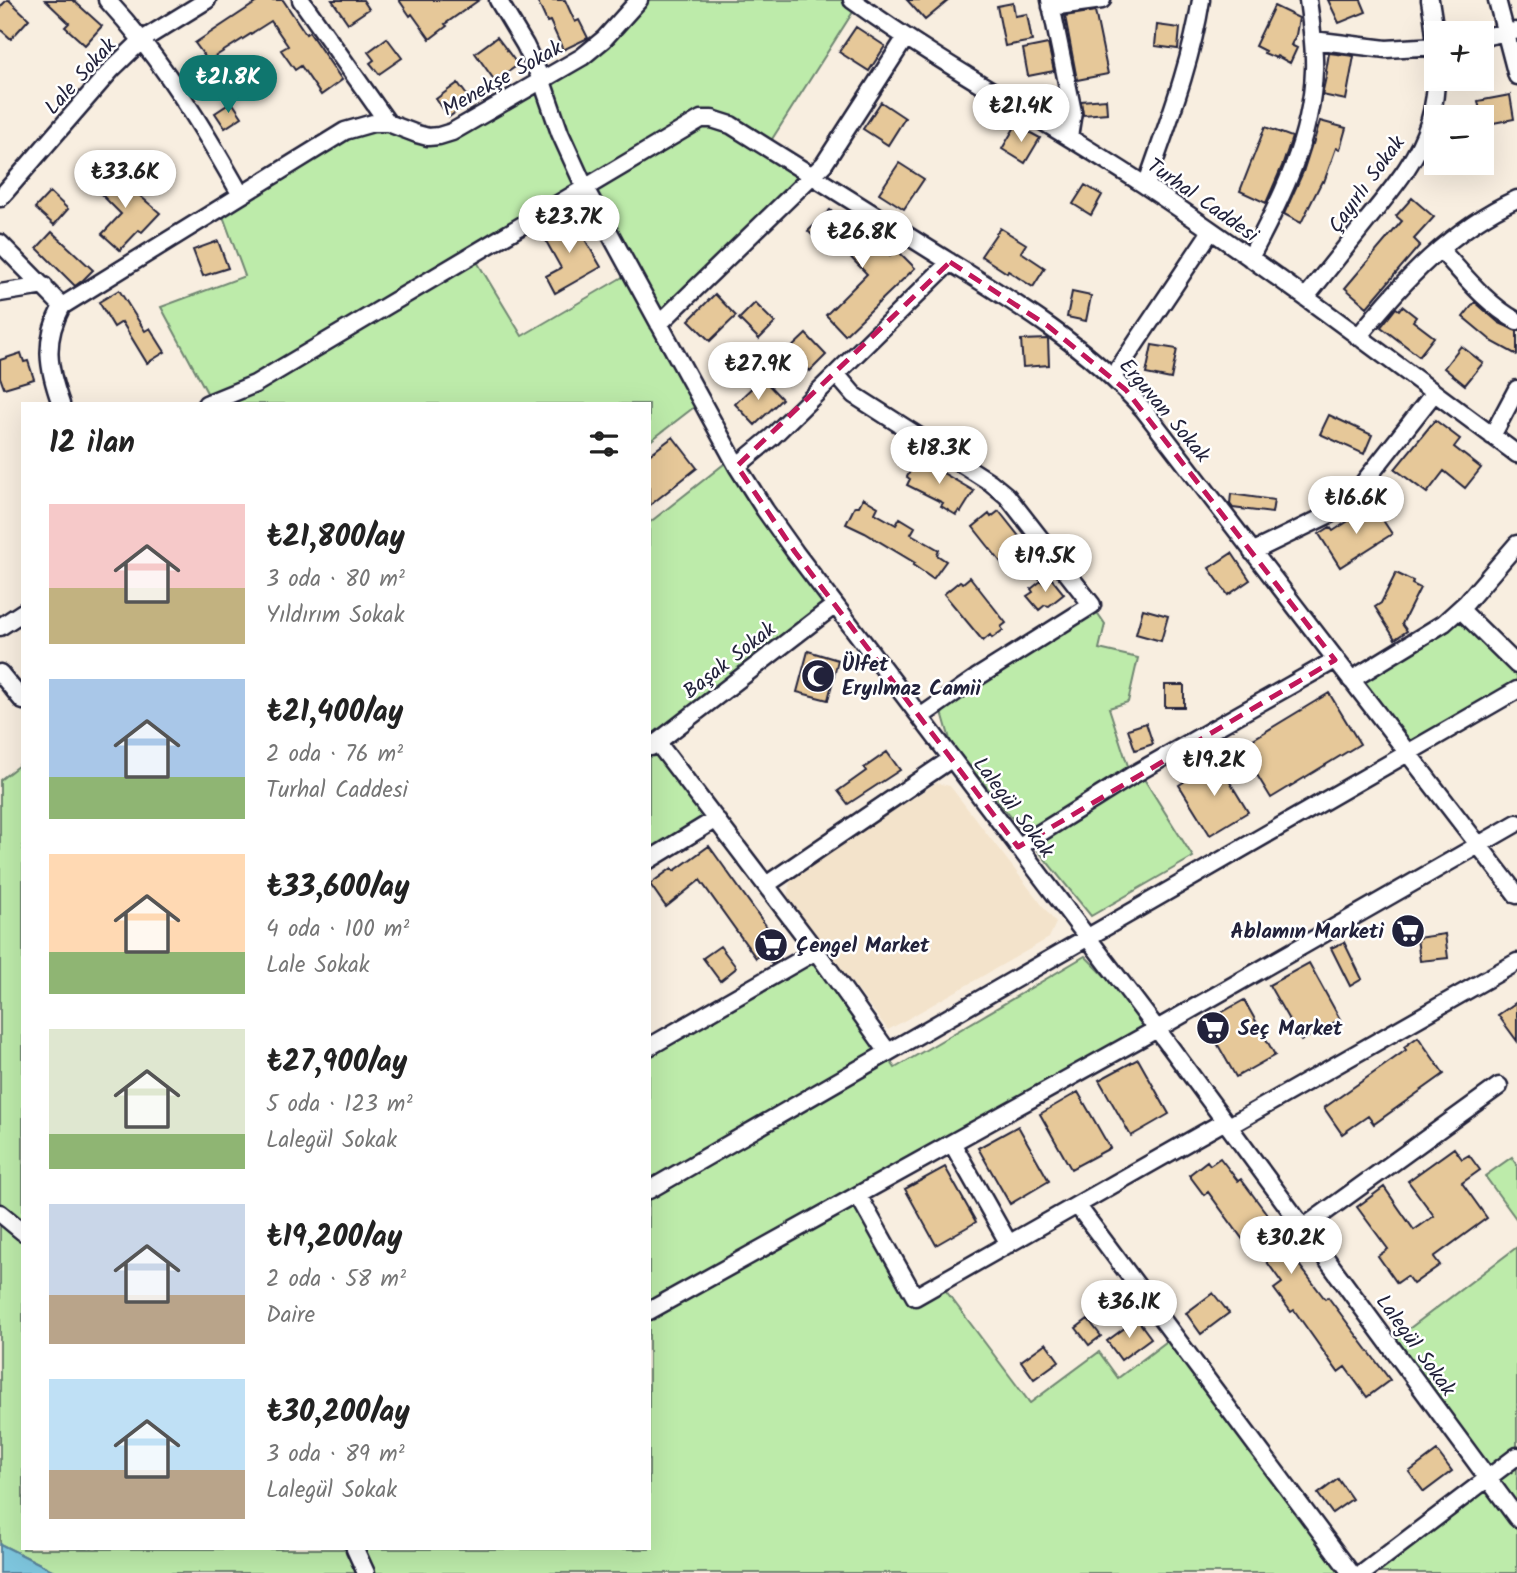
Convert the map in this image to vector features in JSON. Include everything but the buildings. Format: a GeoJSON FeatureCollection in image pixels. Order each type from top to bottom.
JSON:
{"type":"FeatureCollection","features":[{"type":"Feature","properties":{"kind":"street"},"geometry":{"type":"LineString","coordinates":[[107,0],[142,40],[180,94],[241,195]]}},
{"type":"Feature","properties":{"kind":"street","name":"Lale Sokak"},"geometry":{"type":"LineString","coordinates":[[0,198],[111,70],[142,40],[207,0]]}},
{"type":"Feature","properties":{"kind":"street"},"geometry":{"type":"LineString","coordinates":[[301,0],[388,123]]}},
{"type":"Feature","properties":{"kind":"street","name":"Lalegül Sokak"},"geometry":{"type":"LineString","coordinates":[[498,0],[525,45],[542,81],[560,133],[585,188],[737,466],[765,510],[1157,1029],[1517,1518]]}},
{"type":"Feature","properties":{"kind":"street","name":"Menekşe Sokak"},"geometry":{"type":"LineString","coordinates":[[388,123],[428,137],[452,132],[592,50],[639,0]]}},
{"type":"Feature","properties":{"kind":"street","name":"Turhal Caddesi"},"geometry":{"type":"LineString","coordinates":[[852,0],[906,37],[1146,186],[1306,297],[1517,454]]}},
{"type":"Feature","properties":{"kind":"street"},"geometry":{"type":"LineString","coordinates":[[1069,137],[1073,112],[1051,3],[1102,0]]}},
{"type":"Feature","properties":{"kind":"street"},"geometry":{"type":"LineString","coordinates":[[1146,186],[1183,80],[1193,46],[1201,0]]}},
{"type":"Feature","properties":{"kind":"street"},"geometry":{"type":"LineString","coordinates":[[1250,258],[1288,180],[1305,130],[1314,70],[1308,0]]}},
{"type":"Feature","properties":{"kind":"street","name":"Çayırlı Sokak"},"geometry":{"type":"LineString","coordinates":[[1430,0],[1433,21]]}},
{"type":"Feature","properties":{"kind":"street"},"geometry":{"type":"LineString","coordinates":[[1497,0],[1512,31],[1517,76]]}},
{"type":"Feature","properties":{"kind":"street"},"geometry":{"type":"LineString","coordinates":[[1494,35],[1512,31]]}},
{"type":"Feature","properties":{"kind":"street"},"geometry":{"type":"LineString","coordinates":[[659,324],[824,164],[906,37]]}},
{"type":"Feature","properties":{"kind":"street"},"geometry":{"type":"LineString","coordinates":[[1313,40],[1386,49],[1424,47]]}},
{"type":"Feature","properties":{"kind":"street","name":"Çayırlı Sokak"},"geometry":{"type":"LineString","coordinates":[[1306,297],[1395,186],[1420,146],[1432,113],[1435,91]]}},
{"type":"Feature","properties":{"kind":"street","name":"Erguvan Sokak"},"geometry":{"type":"LineString","coordinates":[[585,188],[701,120],[712,119],[731,125],[950,262],[1083,351],[1113,377],[1143,410],[1517,895]]}},
{"type":"Feature","properties":{"kind":"street"},"geometry":{"type":"LineString","coordinates":[[60,402],[49,361],[48,347],[62,306],[345,131],[373,123],[388,123]]}},
{"type":"Feature","properties":{"kind":"street"},"geometry":{"type":"LineString","coordinates":[[211,402],[255,384],[585,188]]}},
{"type":"Feature","properties":{"kind":"street"},"geometry":{"type":"LineString","coordinates":[[1358,337],[1390,297],[1440,249],[1473,223],[1517,198]]}},
{"type":"Feature","properties":{"kind":"street"},"geometry":{"type":"LineString","coordinates":[[1113,377],[1211,231]]}},
{"type":"Feature","properties":{"kind":"street"},"geometry":{"type":"LineString","coordinates":[[0,243],[62,306]]}},
{"type":"Feature","properties":{"kind":"street"},"geometry":{"type":"LineString","coordinates":[[1440,249],[1485,299],[1517,321]]}},
{"type":"Feature","properties":{"kind":"street"},"geometry":{"type":"LineString","coordinates":[[737,466],[772,437],[950,262]]}},
{"type":"Feature","properties":{"kind":"street"},"geometry":{"type":"LineString","coordinates":[[0,293],[44,286]]}},
{"type":"Feature","properties":{"kind":"street"},"geometry":{"type":"LineString","coordinates":[[836,374],[854,395],[990,482],[1007,496],[1093,605],[976,678],[920,718]]}},
{"type":"Feature","properties":{"kind":"street"},"geometry":{"type":"LineString","coordinates":[[1492,436],[1517,388]]}},
{"type":"Feature","properties":{"kind":"street"},"geometry":{"type":"LineString","coordinates":[[1252,552],[1330,514],[1348,501],[1434,393]]}},
{"type":"Feature","properties":{"kind":"street"},"geometry":{"type":"LineString","coordinates":[[1351,680],[1428,633],[1460,609],[1517,544]]}},
{"type":"Feature","properties":{"kind":"street","name":"Başak Sokak"},"geometry":{"type":"LineString","coordinates":[[653,745],[835,605]]}},
{"type":"Feature","properties":{"kind":"street"},"geometry":{"type":"LineString","coordinates":[[1460,609],[1517,665]]}},
{"type":"Feature","properties":{"kind":"street"},"geometry":{"type":"LineString","coordinates":[[0,627],[21,613]]}},
{"type":"Feature","properties":{"kind":"street"},"geometry":{"type":"LineString","coordinates":[[1018,846],[1131,776],[1335,660]]}},
{"type":"Feature","properties":{"kind":"street"},"geometry":{"type":"LineString","coordinates":[[0,673],[21,699]]}},
{"type":"Feature","properties":{"kind":"street"},"geometry":{"type":"LineString","coordinates":[[651,1189],[1517,690]]}},
{"type":"Feature","properties":{"kind":"street"},"geometry":{"type":"LineString","coordinates":[[653,745],[716,819],[888,1052]]}},
{"type":"Feature","properties":{"kind":"street"},"geometry":{"type":"LineString","coordinates":[[766,885],[951,759]]}},
{"type":"Feature","properties":{"kind":"street"},"geometry":{"type":"LineString","coordinates":[[651,859],[716,819]]}},
{"type":"Feature","properties":{"kind":"street"},"geometry":{"type":"LineString","coordinates":[[651,1310],[1157,1029],[1517,823]]}},
{"type":"Feature","properties":{"kind":"street"},"geometry":{"type":"LineString","coordinates":[[651,1046],[816,951]]}},
{"type":"Feature","properties":{"kind":"street"},"geometry":{"type":"LineString","coordinates":[[858,1195],[915,1297],[1517,962]]}},
{"type":"Feature","properties":{"kind":"street"},"geometry":{"type":"LineString","coordinates":[[1303,1228],[1499,1086]]}},
{"type":"Feature","properties":{"kind":"street"},"geometry":{"type":"LineString","coordinates":[[952,1143],[1009,1244]]}},
{"type":"Feature","properties":{"kind":"street"},"geometry":{"type":"LineString","coordinates":[[1077,1205],[1351,1573]]}},
{"type":"Feature","properties":{"kind":"street"},"geometry":{"type":"LineString","coordinates":[[0,1213],[21,1230]]}},
{"type":"Feature","properties":{"kind":"street"},"geometry":{"type":"LineString","coordinates":[[1363,1573],[1517,1456]]}},
{"type":"Feature","properties":{"kind":"street"},"geometry":{"type":"LineString","coordinates":[[355,1550],[366,1573]]}},
{"type":"Feature","properties":{"kind":"highlighted area"},"geometry":{"type":"Polygon","coordinates":[[[950,262],[1048,326],[1126,390],[1335,660],[1018,847],[795,552],[737,466],[950,262]]]}},
{"type":"Feature","properties":{"kind":"shaded area"},"geometry":{"type":"Polygon","coordinates":[[[936,783],[950,786],[1056,923],[1049,938],[888,1030],[787,898],[791,877],[936,783]]]}},
{"type":"Feature","properties":{"kind":"green space"},"geometry":{"type":"Polygon","coordinates":[[[639,0],[852,0],[858,4],[767,147],[812,176],[659,324],[702,401],[651,440],[651,402],[212,402],[161,307],[245,276],[220,208],[359,126],[428,137],[542,81],[639,0]],[[585,189],[473,255],[522,336],[631,272],[585,189]]]}},
{"type":"Feature","properties":{"kind":"green space"},"geometry":{"type":"Polygon","coordinates":[[[733,457],[835,605],[665,726],[658,742],[816,951],[895,1068],[1085,956],[1157,1029],[858,1195],[915,1297],[940,1283],[1030,1403],[1099,1352],[1118,1378],[1174,1336],[1351,1573],[58,1573],[0,1544],[0,780],[21,764],[21,1550],[651,1550],[651,1046],[808,956],[711,828],[651,866],[651,521],[733,457]]]}},
{"type":"Feature","properties":{"kind":"green space"},"geometry":{"type":"Polygon","coordinates":[[[1092,605],[1105,624],[1099,649],[1138,658],[1128,702],[1109,708],[1131,775],[1139,771],[1193,857],[1091,916],[951,743],[942,712],[976,678],[1092,605]]]}},
{"type":"Feature","properties":{"kind":"green space"},"geometry":{"type":"Polygon","coordinates":[[[1460,609],[1517,665],[1517,690],[1408,753],[1351,680],[1460,609]]]}},
{"type":"Feature","properties":{"kind":"green space"},"geometry":{"type":"Polygon","coordinates":[[[1512,1157],[1517,1164],[1517,1220],[1485,1176],[1512,1157]]]}},
{"type":"Feature","properties":{"kind":"green space"},"geometry":{"type":"Polygon","coordinates":[[[1517,1247],[1517,1573],[1363,1573],[1487,1478],[1389,1344],[1517,1247]]]}},
{"type":"Feature","properties":{"kind":"water"},"geometry":{"type":"Polygon","coordinates":[[[0,1544],[58,1573],[0,1573],[0,1544]]]}},
{"type":"Feature","properties":{"kind":"place","name":"Ülfet Eryılmaz Camii"},"geometry":{"type":"Point","coordinates":[818,676]}},
{"type":"Feature","properties":{"kind":"place","name":"Ablamın Marketi"},"geometry":{"type":"Point","coordinates":[1408,931]}},
{"type":"Feature","properties":{"kind":"place","name":"Çengel Market"},"geometry":{"type":"Point","coordinates":[771,945]}},
{"type":"Feature","properties":{"kind":"place","name":"Seç Market"},"geometry":{"type":"Point","coordinates":[1213,1028]}}]}
